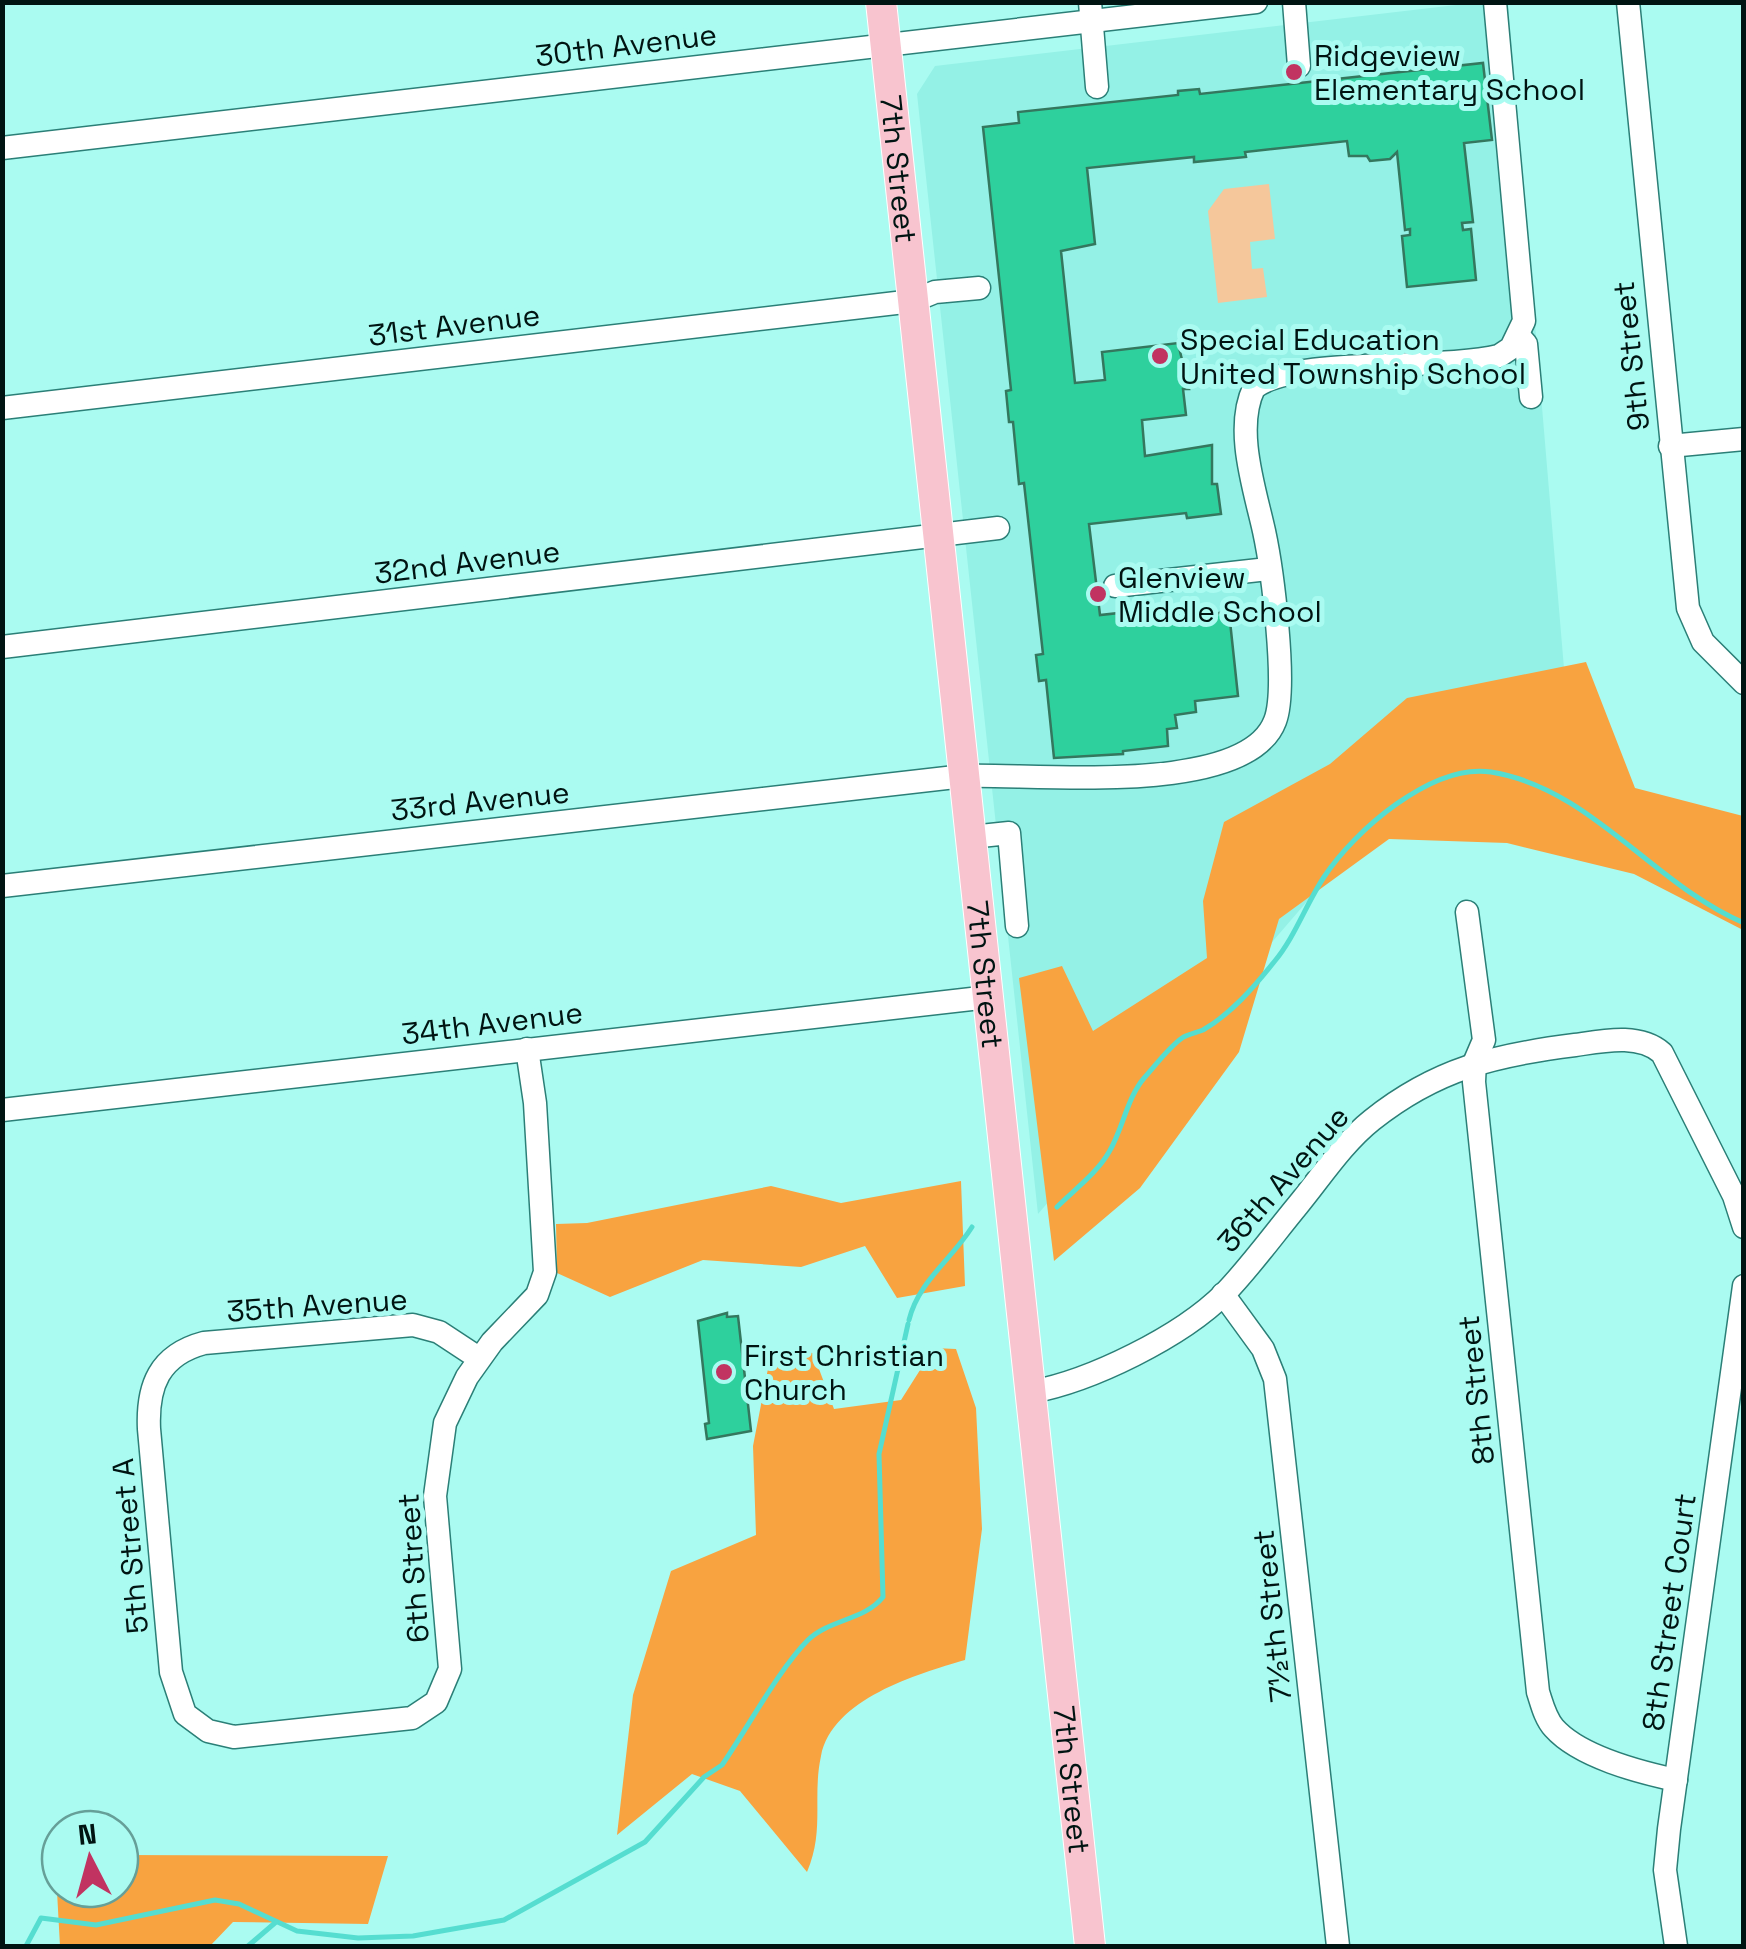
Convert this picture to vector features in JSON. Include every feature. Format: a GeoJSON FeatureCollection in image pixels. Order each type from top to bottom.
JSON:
{"type":"FeatureCollection","features":[{"type":"Feature","properties":{"kind":"main road","name":"7th Street"},"geometry":{"type":"LineString","coordinates":[[881,2],[1090,1946]]}},
{"type":"Feature","properties":{"kind":"street","name":"30th Avenue"},"geometry":{"type":"LineString","coordinates":[[2,148],[886,45],[1091,12],[1256,2]]}},
{"type":"Feature","properties":{"kind":"street"},"geometry":{"type":"LineString","coordinates":[[1294,2],[1299,66]]}},
{"type":"Feature","properties":{"kind":"street"},"geometry":{"type":"LineString","coordinates":[[1495,2],[1524,321],[1519,336],[1526,344],[1531,397]]}},
{"type":"Feature","properties":{"kind":"street","name":"9th Street"},"geometry":{"type":"LineString","coordinates":[[1628,2],[1688,608],[1703,642],[1744,683]]}},
{"type":"Feature","properties":{"kind":"street"},"geometry":{"type":"LineString","coordinates":[[1091,12],[1097,87]]}},
{"type":"Feature","properties":{"kind":"street","name":"31st Avenue"},"geometry":{"type":"LineString","coordinates":[[2,408],[913,301],[935,292],[978,288]]}},
{"type":"Feature","properties":{"kind":"street","name":"33rd Avenue"},"geometry":{"type":"LineString","coordinates":[[2,886],[964,776],[1085,780],[1219,764],[1260,744],[1274,724],[1280,704],[1264,530],[1255,505],[1247,419],[1254,388],[1278,374],[1483,360],[1511,348],[1519,336]]}},
{"type":"Feature","properties":{"kind":"street"},"geometry":{"type":"LineString","coordinates":[[1670,446],[1744,438]]}},
{"type":"Feature","properties":{"kind":"street","name":"32nd Avenue"},"geometry":{"type":"LineString","coordinates":[[2,646],[998,528]]}},
{"type":"Feature","properties":{"kind":"street"},"geometry":{"type":"LineString","coordinates":[[1115,586],[1268,569]]}},
{"type":"Feature","properties":{"kind":"street"},"geometry":{"type":"LineString","coordinates":[[971,837],[1009,833],[1017,926]]}},
{"type":"Feature","properties":{"kind":"street","name":"8th Street"},"geometry":{"type":"LineString","coordinates":[[1467,912],[1484,1040],[1475,1061],[1538,1692],[1545,1713],[1564,1736],[1609,1759],[1676,1780]]}},
{"type":"Feature","properties":{"kind":"street","name":"34th Avenue"},"geometry":{"type":"LineString","coordinates":[[2,1110],[989,997]]}},
{"type":"Feature","properties":{"kind":"street","name":"36th Avenue"},"geometry":{"type":"LineString","coordinates":[[1031,1392],[1067,1385],[1164,1337],[1223,1294],[1348,1141],[1416,1088],[1475,1061],[1622,1040],[1655,1047],[1662,1053],[1734,1196],[1744,1227]]}},
{"type":"Feature","properties":{"kind":"street","name":"6th Street"},"geometry":{"type":"LineString","coordinates":[[185,1714],[220,1736],[254,1736],[394,1722],[426,1711],[442,1695],[450,1653],[436,1474],[446,1423],[480,1358],[537,1295],[545,1272],[535,1103],[527,1049]]}},
{"type":"Feature","properties":{"kind":"street","name":"8th Street Court"},"geometry":{"type":"LineString","coordinates":[[1676,1946],[1666,1870],[1744,1286]]}},
{"type":"Feature","properties":{"kind":"street","name":"7½th Street"},"geometry":{"type":"LineString","coordinates":[[1223,1294],[1263,1349],[1275,1379],[1338,1946]]}},
{"type":"Feature","properties":{"kind":"street","name":"35th Avenue"},"geometry":{"type":"LineString","coordinates":[[158,1372],[178,1353],[204,1343],[394,1326],[439,1332],[480,1358]]}},
{"type":"Feature","properties":{"kind":"street","name":"5th Street A"},"geometry":{"type":"LineString","coordinates":[[158,1372],[149,1392],[149,1428],[171,1672],[185,1714]]}},
{"type":"Feature","properties":{"kind":"shaded area"},"geometry":{"type":"Polygon","coordinates":[[[1473,3],[1508,3],[1575,799],[1445,741],[1038,1214],[917,94],[935,66],[1473,3]]]}},
{"type":"Feature","properties":{"kind":"shaded area"},"geometry":{"type":"Polygon","coordinates":[[[1269,184],[1275,239],[1250,242],[1252,269],[1263,268],[1267,297],[1218,303],[1208,211],[1224,189],[1269,184]]]}},
{"type":"Feature","properties":{"kind":"shaded area"},"geometry":{"type":"Polygon","coordinates":[[[1586,662],[1635,788],[1743,816],[1743,930],[1634,874],[1507,843],[1389,839],[1279,919],[1239,1052],[1140,1188],[1054,1261],[1019,978],[1062,966],[1093,1031],[1207,958],[1203,901],[1224,822],[1330,764],[1407,698],[1586,662]]]}},
{"type":"Feature","properties":{"kind":"shaded area"},"geometry":{"type":"Polygon","coordinates":[[[961,1181],[965,1286],[897,1298],[865,1246],[801,1267],[703,1260],[610,1297],[557,1273],[556,1224],[587,1223],[771,1186],[841,1203],[961,1181]]]}},
{"type":"Feature","properties":{"kind":"shaded area"},"geometry":{"type":"Polygon","coordinates":[[[772,1348],[813,1353],[834,1409],[901,1400],[934,1348],[956,1349],[976,1408],[982,1529],[965,1660],[879,1692],[841,1719],[828,1736],[819,1771],[816,1842],[807,1872],[740,1791],[692,1774],[617,1835],[633,1695],[671,1571],[756,1535],[753,1446],[772,1348]]]}},
{"type":"Feature","properties":{"kind":"shaded area"},"geometry":{"type":"Polygon","coordinates":[[[140,1855],[388,1856],[368,1924],[233,1922],[210,1946],[60,1946],[58,1909],[140,1909],[140,1855]]]}},
{"type":"Feature","properties":{"kind":"building"},"geometry":{"type":"Polygon","coordinates":[[[1483,63],[1492,140],[1464,143],[1473,222],[1462,223],[1463,230],[1471,229],[1476,280],[1407,287],[1402,236],[1410,235],[1410,229],[1405,230],[1397,152],[1390,159],[1370,161],[1367,156],[1349,156],[1347,141],[1245,152],[1246,157],[1194,162],[1194,157],[1087,168],[1095,244],[1061,251],[1075,383],[1105,380],[1102,352],[1178,343],[1189,389],[1183,389],[1186,415],[1142,420],[1145,456],[1212,445],[1212,484],[1217,484],[1221,514],[1187,518],[1186,513],[1089,524],[1100,615],[1183,606],[1184,617],[1229,612],[1238,696],[1195,701],[1196,712],[1175,715],[1177,728],[1167,729],[1168,746],[1123,754],[1054,758],[1046,680],[1039,681],[1036,655],[1043,654],[1024,483],[1019,484],[1013,422],[1009,422],[1006,391],[1011,390],[983,127],[1019,123],[1018,112],[1178,95],[1178,91],[1199,89],[1200,94],[1483,63]]]}},
{"type":"Feature","properties":{"kind":"building","name":"First Christian Church"},"geometry":{"type":"Polygon","coordinates":[[[727,1313],[727,1317],[738,1316],[751,1431],[707,1439],[705,1424],[709,1423],[698,1321],[727,1313]]]}},
{"type":"Feature","properties":{"kind":"waterway"},"geometry":{"type":"LineString","coordinates":[[1057,1207],[1104,1160],[1134,1094],[1162,1057],[1182,1038],[1223,1016],[1266,971],[1288,942],[1324,877],[1354,840],[1397,804],[1444,778],[1491,772],[1560,797],[1681,886],[1744,923]]}},
{"type":"Feature","properties":{"kind":"waterway"},"geometry":{"type":"LineString","coordinates":[[909,1320],[928,1282],[972,1227]]}},
{"type":"Feature","properties":{"kind":"waterway"},"geometry":{"type":"LineString","coordinates":[[26,1946],[41,1918],[96,1925],[215,1900],[239,1904],[297,1931],[358,1938],[413,1936],[504,1920],[645,1842],[704,1777],[722,1765],[808,1640],[876,1605],[883,1597],[879,1454],[908,1324]]}},
{"type":"Feature","properties":{"kind":"waterway"},"geometry":{"type":"LineString","coordinates":[[248,1946],[276,1922]]}},
{"type":"Feature","properties":{"kind":"place","name":"Ridgeview Elementary School"},"geometry":{"type":"Point","coordinates":[1294,72]}},
{"type":"Feature","properties":{"kind":"place","name":"Special Education United Township School"},"geometry":{"type":"Point","coordinates":[1160,356]}},
{"type":"Feature","properties":{"kind":"place","name":"Glenview Middle School"},"geometry":{"type":"Point","coordinates":[1098,594]}},
{"type":"Feature","properties":{"kind":"place","name":"First Christian Church"},"geometry":{"type":"Point","coordinates":[724,1372]}}]}
